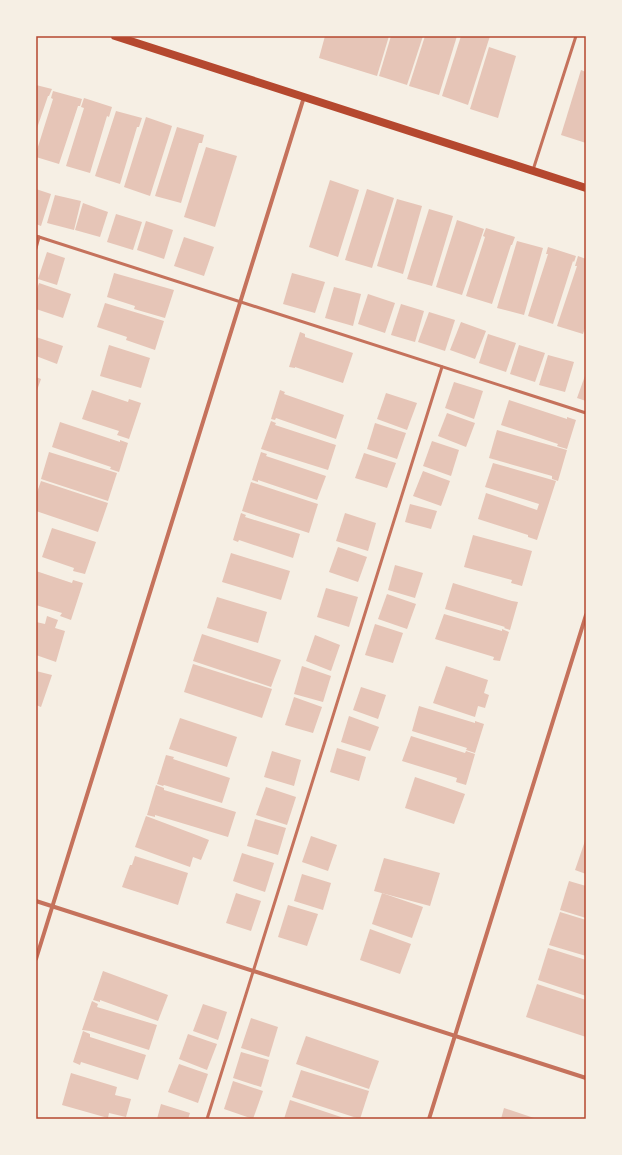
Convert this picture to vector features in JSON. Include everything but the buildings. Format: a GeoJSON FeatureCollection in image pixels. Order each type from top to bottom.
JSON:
{"type":"FeatureCollection","features":[{"type":"Feature","properties":{"kind":"main road"},"geometry":{"type":"LineString","coordinates":[[115,36],[586,188]]}},
{"type":"Feature","properties":{"kind":"street"},"geometry":{"type":"LineString","coordinates":[[36,959],[304,97]]}},
{"type":"Feature","properties":{"kind":"street"},"geometry":{"type":"LineString","coordinates":[[429,1119],[586,615]]}},
{"type":"Feature","properties":{"kind":"street"},"geometry":{"type":"LineString","coordinates":[[36,901],[586,1078]]}},
{"type":"Feature","properties":{"kind":"lane"},"geometry":{"type":"LineString","coordinates":[[533,170],[576,36]]}},
{"type":"Feature","properties":{"kind":"lane"},"geometry":{"type":"LineString","coordinates":[[36,248],[38,236],[586,412]]}},
{"type":"Feature","properties":{"kind":"lane"},"geometry":{"type":"LineString","coordinates":[[207,1119],[442,367]]}}]}
